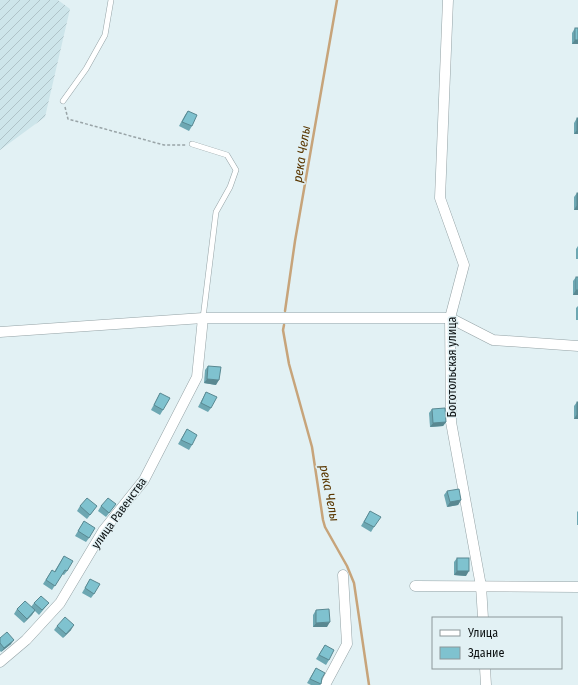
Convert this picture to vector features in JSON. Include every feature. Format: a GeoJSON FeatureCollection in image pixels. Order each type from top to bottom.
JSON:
{"type":"FeatureCollection","features":[{"type":"Feature","properties":{"kind":"street","name":"Боготольская улица"},"geometry":{"type":"LineString","coordinates":[[448,0],[440,198],[464,265],[450,318],[451,422],[481,586],[483,617]]}},
{"type":"Feature","properties":{"kind":"street"},"geometry":{"type":"LineString","coordinates":[[0,332],[203,318],[450,318],[493,340],[578,346]]}},
{"type":"Feature","properties":{"kind":"street","name":"улица Равенства"},"geometry":{"type":"LineString","coordinates":[[0,662],[26,640],[60,603],[103,531],[144,480],[197,377],[203,318]]}},
{"type":"Feature","properties":{"kind":"street"},"geometry":{"type":"LineString","coordinates":[[325,685],[347,644],[343,574]]}},
{"type":"Feature","properties":{"kind":"street"},"geometry":{"type":"LineString","coordinates":[[415,586],[578,587]]}},
{"type":"Feature","properties":{"kind":"street"},"geometry":{"type":"LineString","coordinates":[[485,669],[486,685]]}},
{"type":"Feature","properties":{"kind":"lane"},"geometry":{"type":"LineString","coordinates":[[63,101],[86,70],[105,35],[111,0]]}},
{"type":"Feature","properties":{"kind":"lane"},"geometry":{"type":"LineString","coordinates":[[192,144],[227,155],[236,170],[230,186],[216,212],[203,318]]}},
{"type":"Feature","properties":{"kind":"path"},"geometry":{"type":"LineString","coordinates":[[63,101],[68,119],[164,145],[192,144]]}},
{"type":"Feature","properties":{"kind":"shaded area"},"geometry":{"type":"Polygon","coordinates":[[[0,0],[58,0],[70,9],[45,117],[0,150],[0,0]]]}},
{"type":"Feature","properties":{"kind":"building"},"geometry":{"type":"Polygon","coordinates":[[[575,28],[578,28],[578,40],[575,40],[575,28]]]}},
{"type":"Feature","properties":{"kind":"building"},"geometry":{"type":"Polygon","coordinates":[[[188,111],[197,115],[192,126],[182,122],[188,111]]]}},
{"type":"Feature","properties":{"kind":"building"},"geometry":{"type":"Polygon","coordinates":[[[578,118],[578,130],[577,130],[578,118]]]}},
{"type":"Feature","properties":{"kind":"building"},"geometry":{"type":"Polygon","coordinates":[[[578,193],[578,205],[577,205],[578,193]]]}},
{"type":"Feature","properties":{"kind":"building"},"geometry":{"type":"Polygon","coordinates":[[[576,277],[578,277],[578,290],[576,290],[576,277]]]}},
{"type":"Feature","properties":{"kind":"building"},"geometry":{"type":"Polygon","coordinates":[[[208,366],[221,367],[219,380],[207,379],[208,366]]]}},
{"type":"Feature","properties":{"kind":"building"},"geometry":{"type":"Polygon","coordinates":[[[206,392],[217,397],[211,408],[201,403],[206,392]]]}},
{"type":"Feature","properties":{"kind":"building"},"geometry":{"type":"Polygon","coordinates":[[[160,393],[170,398],[163,410],[154,405],[160,393]]]}},
{"type":"Feature","properties":{"kind":"building"},"geometry":{"type":"Polygon","coordinates":[[[578,402],[578,414],[577,414],[578,402]]]}},
{"type":"Feature","properties":{"kind":"building"},"geometry":{"type":"Polygon","coordinates":[[[445,408],[446,422],[433,423],[432,409],[445,408]]]}},
{"type":"Feature","properties":{"kind":"building"},"geometry":{"type":"Polygon","coordinates":[[[187,429],[197,435],[192,445],[181,440],[187,429]]]}},
{"type":"Feature","properties":{"kind":"building"},"geometry":{"type":"Polygon","coordinates":[[[459,489],[461,500],[450,502],[447,491],[459,489]]]}},
{"type":"Feature","properties":{"kind":"building"},"geometry":{"type":"Polygon","coordinates":[[[87,498],[97,506],[90,515],[80,506],[87,498]]]}},
{"type":"Feature","properties":{"kind":"building"},"geometry":{"type":"Polygon","coordinates":[[[108,498],[116,504],[109,513],[101,506],[108,498]]]}},
{"type":"Feature","properties":{"kind":"building"},"geometry":{"type":"Polygon","coordinates":[[[370,511],[381,517],[374,527],[364,522],[370,511]]]}},
{"type":"Feature","properties":{"kind":"building"},"geometry":{"type":"Polygon","coordinates":[[[84,521],[95,528],[89,538],[78,531],[84,521]]]}},
{"type":"Feature","properties":{"kind":"building"},"geometry":{"type":"Polygon","coordinates":[[[64,556],[73,561],[67,571],[65,570],[55,586],[46,580],[52,570],[55,572],[64,556]]]}},
{"type":"Feature","properties":{"kind":"building"},"geometry":{"type":"Polygon","coordinates":[[[457,558],[469,558],[469,571],[457,571],[457,558]]]}},
{"type":"Feature","properties":{"kind":"building"},"geometry":{"type":"Polygon","coordinates":[[[90,579],[100,584],[94,594],[85,588],[90,579]]]}},
{"type":"Feature","properties":{"kind":"building"},"geometry":{"type":"Polygon","coordinates":[[[41,596],[49,603],[42,610],[34,603],[41,596]]]}},
{"type":"Feature","properties":{"kind":"building"},"geometry":{"type":"Polygon","coordinates":[[[25,601],[35,610],[27,619],[17,609],[25,601]]]}},
{"type":"Feature","properties":{"kind":"building"},"geometry":{"type":"Polygon","coordinates":[[[329,609],[330,622],[316,623],[316,610],[329,609]]]}},
{"type":"Feature","properties":{"kind":"building"},"geometry":{"type":"Polygon","coordinates":[[[65,617],[74,625],[66,634],[57,626],[65,617]]]}},
{"type":"Feature","properties":{"kind":"building"},"geometry":{"type":"Polygon","coordinates":[[[7,632],[14,640],[4,648],[0,643],[0,638],[7,632]]]}},
{"type":"Feature","properties":{"kind":"building"},"geometry":{"type":"Polygon","coordinates":[[[325,645],[334,650],[329,660],[319,655],[325,645]]]}},
{"type":"Feature","properties":{"kind":"building"},"geometry":{"type":"Polygon","coordinates":[[[316,668],[325,673],[321,684],[310,679],[316,668]]]}},
{"type":"Feature","properties":{"kind":"waterway","name":"река Челы"},"geometry":{"type":"LineString","coordinates":[[285,311],[295,241],[337,0]]}},
{"type":"Feature","properties":{"kind":"waterway","name":"река Челы"},"geometry":{"type":"LineString","coordinates":[[284,325],[283,330],[289,364],[312,447],[323,520],[325,527],[347,566],[354,583],[369,685]]}}]}
